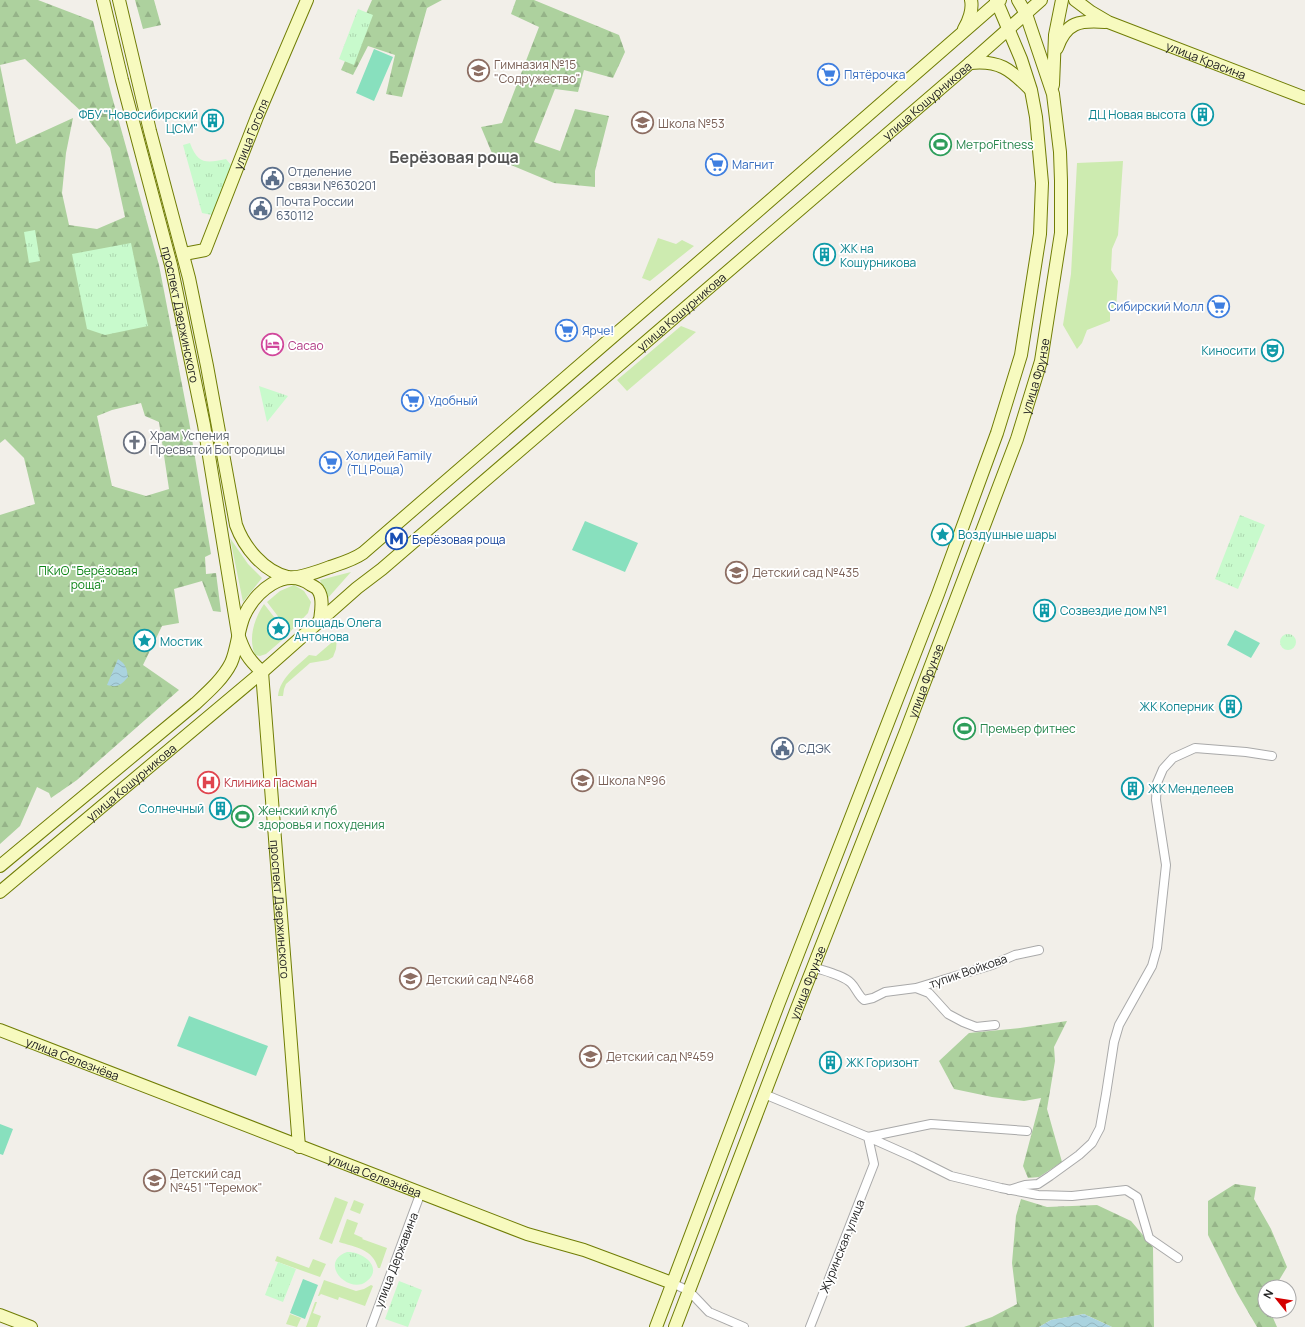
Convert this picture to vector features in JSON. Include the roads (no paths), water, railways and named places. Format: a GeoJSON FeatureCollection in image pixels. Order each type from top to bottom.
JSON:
{"type":"FeatureCollection","features":[{"type":"Feature","properties":{"kind":"main road","name":"проспект Дзержинского"},"geometry":{"type":"LineString","coordinates":[[103,0],[122,80],[172,265],[202,418],[238,634]]}},
{"type":"Feature","properties":{"kind":"main road","name":"проспект Дзержинского"},"geometry":{"type":"LineString","coordinates":[[119,0],[150,131],[184,254],[205,352],[239,536],[257,559],[270,568],[289,577]]}},
{"type":"Feature","properties":{"kind":"main road","name":"улица Гоголя"},"geometry":{"type":"LineString","coordinates":[[184,254],[204,250],[257,117],[307,0]]}},
{"type":"Feature","properties":{"kind":"main road"},"geometry":{"type":"LineString","coordinates":[[958,37],[968,23],[972,4],[971,0]]}},
{"type":"Feature","properties":{"kind":"main road","name":"улица Фрунзе"},"geometry":{"type":"LineString","coordinates":[[675,1327],[1017,439],[1041,361],[1060,233],[1060,152],[1053,94],[1026,14],[1018,0]]}},
{"type":"Feature","properties":{"kind":"main road","name":"улица Кошурникова"},"geometry":{"type":"LineString","coordinates":[[320,620],[357,588],[382,569],[970,63],[1041,0]]}},
{"type":"Feature","properties":{"kind":"main road"},"geometry":{"type":"LineString","coordinates":[[1053,94],[1055,34],[1062,0]]}},
{"type":"Feature","properties":{"kind":"main road","name":"улица Красина"},"geometry":{"type":"LineString","coordinates":[[1075,0],[1108,22],[1305,98]]}},
{"type":"Feature","properties":{"kind":"main road","name":"улица Кошурникова"},"geometry":{"type":"LineString","coordinates":[[289,577],[310,574],[355,558],[363,552],[766,204],[998,1]]}},
{"type":"Feature","properties":{"kind":"main road","name":"улица Фрунзе"},"geometry":{"type":"LineString","coordinates":[[656,1327],[913,657],[997,433],[1021,355],[1040,234],[1042,183],[1037,127],[1030,90],[1021,59],[998,1]]}},
{"type":"Feature","properties":{"kind":"main road","name":"улица Красина"},"geometry":{"type":"LineString","coordinates":[[1054,56],[1064,33],[1077,23],[1087,21],[1108,22]]}},
{"type":"Feature","properties":{"kind":"main road"},"geometry":{"type":"LineString","coordinates":[[970,63],[985,62],[1003,66],[1019,78],[1030,90]]}},
{"type":"Feature","properties":{"kind":"main road"},"geometry":{"type":"LineString","coordinates":[[289,577],[300,579],[309,583],[318,591],[321,601],[320,620],[262,672],[250,661],[242,648],[238,634],[244,616],[258,595],[272,583],[289,577]]}},
{"type":"Feature","properties":{"kind":"main road","name":"улица Кошурникова"},"geometry":{"type":"LineString","coordinates":[[0,866],[201,698],[220,679],[231,662],[238,634]]}},
{"type":"Feature","properties":{"kind":"main road"},"geometry":{"type":"LineString","coordinates":[[913,657],[932,663]]}},
{"type":"Feature","properties":{"kind":"main road","name":"проспект Дзержинского"},"geometry":{"type":"LineString","coordinates":[[262,672],[299,1146]]}},
{"type":"Feature","properties":{"kind":"main road","name":"улица Кошурникова"},"geometry":{"type":"LineString","coordinates":[[0,892],[262,672]]}},
{"type":"Feature","properties":{"kind":"main road"},"geometry":{"type":"LineString","coordinates":[[882,739],[900,745]]}},
{"type":"Feature","properties":{"kind":"main road","name":"улица Селезнёва"},"geometry":{"type":"LineString","coordinates":[[0,1030],[527,1234],[584,1250],[672,1283]]}},
{"type":"Feature","properties":{"kind":"main road"},"geometry":{"type":"LineString","coordinates":[[0,1316],[31,1327]]}},
{"type":"Feature","properties":{"kind":"street"},"geometry":{"type":"LineString","coordinates":[[1009,1190],[1025,1185],[1038,1184],[1050,1176],[1079,1155],[1092,1143],[1100,1128],[1118,1025],[1152,966],[1157,948],[1166,865],[1156,800],[1157,783],[1163,769],[1173,758],[1195,748],[1246,752],[1272,756]]}},
{"type":"Feature","properties":{"kind":"street","name":"тупик Войкова"},"geometry":{"type":"LineString","coordinates":[[916,988],[992,965],[1015,955],[1039,950]]}},
{"type":"Feature","properties":{"kind":"street"},"geometry":{"type":"LineString","coordinates":[[813,967],[844,978],[851,983],[859,996],[864,1000],[873,998],[885,992],[916,988]]}},
{"type":"Feature","properties":{"kind":"street","name":"тупик Войкова"},"geometry":{"type":"LineString","coordinates":[[916,988],[929,993],[948,1014],[963,1022],[976,1027],[995,1025]]}},
{"type":"Feature","properties":{"kind":"street"},"geometry":{"type":"LineString","coordinates":[[764,1094],[868,1137],[951,1176],[1009,1190],[1038,1195],[1072,1196],[1126,1190],[1137,1197],[1149,1238],[1178,1258]]}},
{"type":"Feature","properties":{"kind":"street"},"geometry":{"type":"LineString","coordinates":[[868,1137],[931,1124],[1027,1131]]}},
{"type":"Feature","properties":{"kind":"street","name":"Журинская улица"},"geometry":{"type":"LineString","coordinates":[[810,1327],[874,1164],[868,1137]]}},
{"type":"Feature","properties":{"kind":"street","name":"улица Державина"},"geometry":{"type":"LineString","coordinates":[[370,1327],[421,1192]]}},
{"type":"Feature","properties":{"kind":"street","name":"улица Селезнёва"},"geometry":{"type":"LineString","coordinates":[[672,1283],[689,1291],[709,1312],[744,1327]]}},
{"type":"Feature","properties":{"kind":"water"},"geometry":{"type":"Polygon","coordinates":[[[118,659],[126,667],[128,677],[119,685],[107,685],[118,659]]]}},
{"type":"Feature","properties":{"kind":"water"},"geometry":{"type":"Polygon","coordinates":[[[1084,1314],[1112,1327],[1039,1327],[1051,1320],[1084,1314]]]}},
{"type":"Feature","properties":{"kind":"place","name":"Гимназия №15 \"Содружество\""},"geometry":{"type":"Point","coordinates":[478,71]}},
{"type":"Feature","properties":{"kind":"place","name":"Пятёрочка"},"geometry":{"type":"Point","coordinates":[829,74]}},
{"type":"Feature","properties":{"kind":"place","name":"ДЦ Новая высота"},"geometry":{"type":"Point","coordinates":[1202,114]}},
{"type":"Feature","properties":{"kind":"place","name":"ФБУ \"Новосибирский ЦСМ\""},"geometry":{"type":"Point","coordinates":[213,121]}},
{"type":"Feature","properties":{"kind":"place","name":"Школа №53"},"geometry":{"type":"Point","coordinates":[643,123]}},
{"type":"Feature","properties":{"kind":"place","name":"МетроFitness"},"geometry":{"type":"Point","coordinates":[940,144]}},
{"type":"Feature","properties":{"kind":"place","name":"Магнит"},"geometry":{"type":"Point","coordinates":[716,164]}},
{"type":"Feature","properties":{"kind":"place","name":"Отделение связи №630201"},"geometry":{"type":"Point","coordinates":[273,178]}},
{"type":"Feature","properties":{"kind":"place","name":"Почта России 630112"},"geometry":{"type":"Point","coordinates":[260,208]}},
{"type":"Feature","properties":{"kind":"place","name":"ЖК на Кошурникова"},"geometry":{"type":"Point","coordinates":[825,255]}},
{"type":"Feature","properties":{"kind":"place","name":"Сибирский Молл"},"geometry":{"type":"Point","coordinates":[1219,306]}},
{"type":"Feature","properties":{"kind":"place","name":"Ярче!"},"geometry":{"type":"Point","coordinates":[567,330]}},
{"type":"Feature","properties":{"kind":"place","name":"Cacao"},"geometry":{"type":"Point","coordinates":[272,345]}},
{"type":"Feature","properties":{"kind":"place","name":"Киносити"},"geometry":{"type":"Point","coordinates":[1272,350]}},
{"type":"Feature","properties":{"kind":"place","name":"Удобный"},"geometry":{"type":"Point","coordinates":[413,400]}},
{"type":"Feature","properties":{"kind":"place","name":"Храм Успения Пресвятой Богородицы"},"geometry":{"type":"Point","coordinates":[135,442]}},
{"type":"Feature","properties":{"kind":"place","name":"Холидей Family (ТЦ Роща)"},"geometry":{"type":"Point","coordinates":[331,462]}},
{"type":"Feature","properties":{"kind":"place","name":"Воздушные шары"},"geometry":{"type":"Point","coordinates":[942,534]}},
{"type":"Feature","properties":{"kind":"place","name":"Берёзовая роща"},"geometry":{"type":"Point","coordinates":[397,539]}},
{"type":"Feature","properties":{"kind":"place","name":"Детский сад №435"},"geometry":{"type":"Point","coordinates":[736,572]}},
{"type":"Feature","properties":{"kind":"place","name":"Созвездие дом №1"},"geometry":{"type":"Point","coordinates":[1045,610]}},
{"type":"Feature","properties":{"kind":"place","name":"площадь Олега Антонова"},"geometry":{"type":"Point","coordinates":[278,629]}},
{"type":"Feature","properties":{"kind":"place","name":"Мостик"},"geometry":{"type":"Point","coordinates":[145,641]}},
{"type":"Feature","properties":{"kind":"place","name":"ЖК Коперник"},"geometry":{"type":"Point","coordinates":[1230,706]}},
{"type":"Feature","properties":{"kind":"place","name":"Премьер фитнес"},"geometry":{"type":"Point","coordinates":[964,728]}},
{"type":"Feature","properties":{"kind":"place","name":"СДЭК"},"geometry":{"type":"Point","coordinates":[783,748]}},
{"type":"Feature","properties":{"kind":"place","name":"Школа №96"},"geometry":{"type":"Point","coordinates":[583,780]}},
{"type":"Feature","properties":{"kind":"place","name":"Клиника Пасман"},"geometry":{"type":"Point","coordinates":[209,782]}},
{"type":"Feature","properties":{"kind":"place","name":"ЖК Менделеев"},"geometry":{"type":"Point","coordinates":[1132,788]}},
{"type":"Feature","properties":{"kind":"place","name":"Солнечный"},"geometry":{"type":"Point","coordinates":[220,808]}},
{"type":"Feature","properties":{"kind":"place","name":"Женский клуб здоровья и похудения"},"geometry":{"type":"Point","coordinates":[243,817]}},
{"type":"Feature","properties":{"kind":"place","name":"Детский сад №468"},"geometry":{"type":"Point","coordinates":[410,979]}},
{"type":"Feature","properties":{"kind":"place","name":"Детский сад №459"},"geometry":{"type":"Point","coordinates":[591,1056]}},
{"type":"Feature","properties":{"kind":"place","name":"ЖК Горизонт"},"geometry":{"type":"Point","coordinates":[830,1062]}},
{"type":"Feature","properties":{"kind":"place","name":"Детский сад №451 \"Теремок\""},"geometry":{"type":"Point","coordinates":[155,1180]}},
{"type":"Feature","properties":{"kind":"district","name":"Берёзовая роща"},"geometry":{"type":"Point","coordinates":[454,157]}},
{"type":"Feature","properties":{"kind":"park label","name":"ПКиО \"Берёзовая роща\""},"geometry":{"type":"Point","coordinates":[88,577]}}]}
